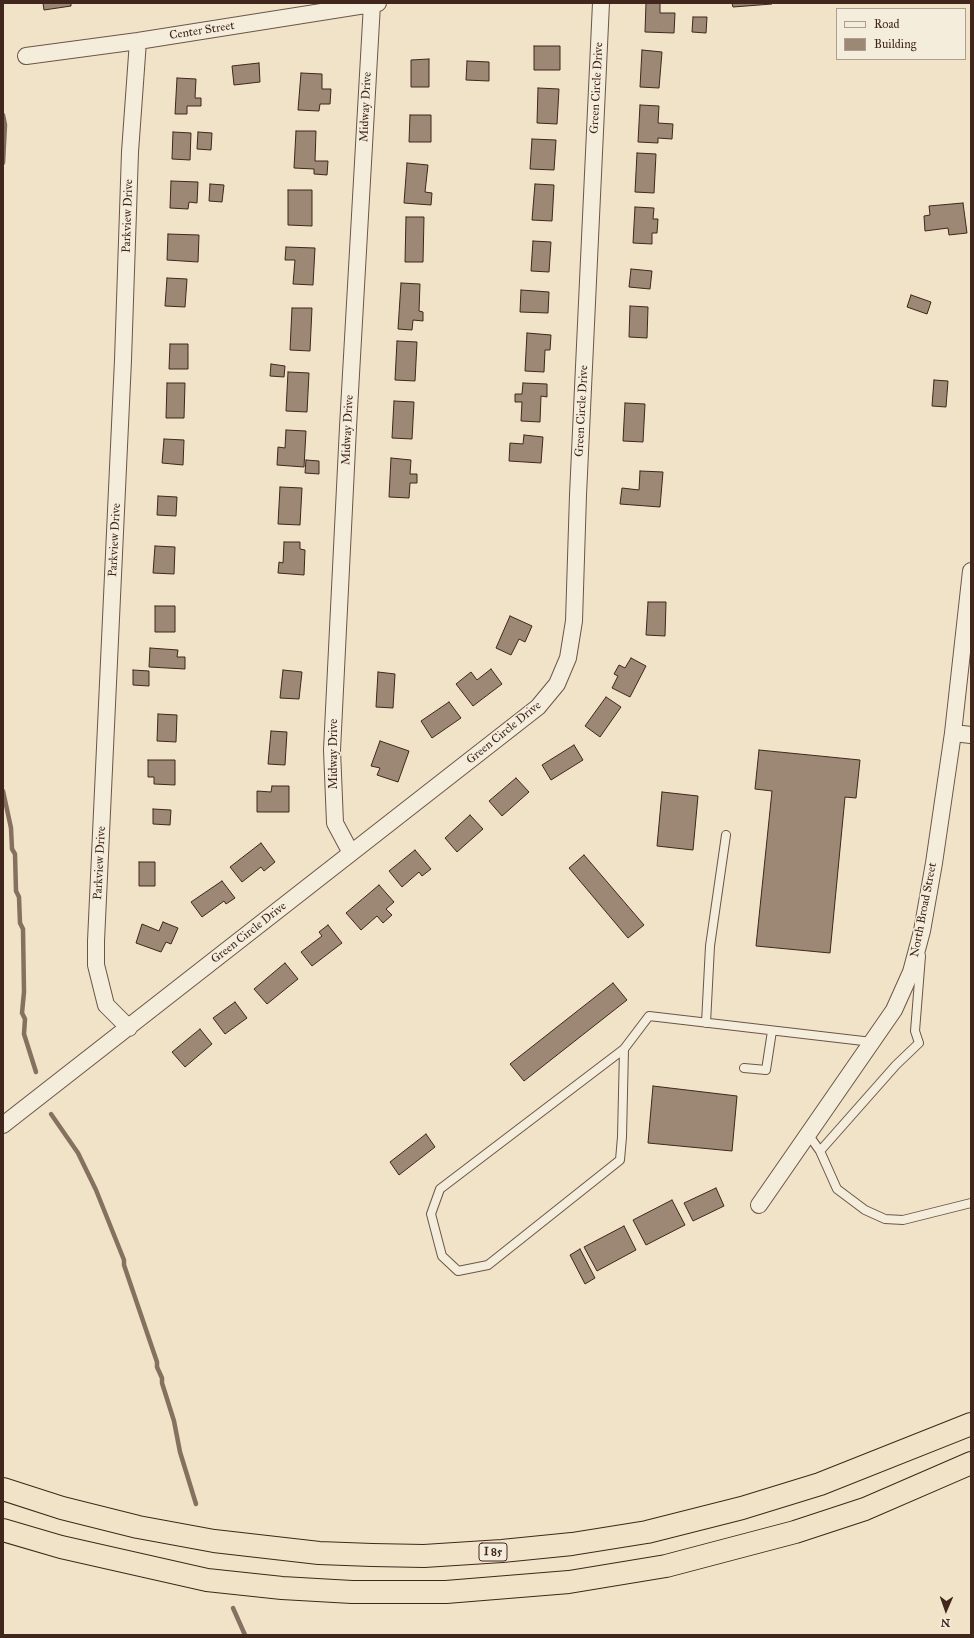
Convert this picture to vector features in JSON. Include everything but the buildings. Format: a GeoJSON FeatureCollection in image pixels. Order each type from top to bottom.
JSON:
{"type":"FeatureCollection","features":[{"type":"Feature","properties":{"kind":"highway","name":"I 85"},"geometry":{"type":"LineString","coordinates":[[3,1489],[62,1508],[130,1525],[214,1541],[319,1553],[424,1556],[502,1552],[572,1544],[647,1532],[742,1508],[820,1484],[971,1424]]}},
{"type":"Feature","properties":{"kind":"highway"},"geometry":{"type":"LineString","coordinates":[[3,1530],[61,1547],[207,1580],[282,1588],[352,1592],[446,1592],[569,1582],[666,1566],[795,1532],[865,1509],[971,1463]]}},
{"type":"Feature","properties":{"kind":"street","name":"Midway Drive"},"geometry":{"type":"LineString","coordinates":[[351,853],[335,823],[332,750],[348,427],[375,3]]}},
{"type":"Feature","properties":{"kind":"street","name":"Center Street"},"geometry":{"type":"LineString","coordinates":[[26,56],[138,41],[375,3]]}},
{"type":"Feature","properties":{"kind":"street","name":"Green Circle Drive"},"geometry":{"type":"LineString","coordinates":[[3,1125],[538,707],[557,684],[568,658],[574,621],[578,487],[601,3]]}},
{"type":"Feature","properties":{"kind":"street","name":"Parkview Drive"},"geometry":{"type":"LineString","coordinates":[[129,1028],[106,1005],[96,965],[96,941],[123,360],[130,152],[138,41]]}},
{"type":"Feature","properties":{"kind":"street","name":"North Broad Street"},"geometry":{"type":"LineString","coordinates":[[759,1205],[894,1010],[911,972],[922,931],[953,733],[971,571]]}},
{"type":"Feature","properties":{"kind":"street"},"geometry":{"type":"LineString","coordinates":[[953,733],[971,735]]}},
{"type":"Feature","properties":{"kind":"lane"},"geometry":{"type":"LineString","coordinates":[[706,1023],[710,946],[726,835]]}},
{"type":"Feature","properties":{"kind":"lane"},"geometry":{"type":"LineString","coordinates":[[820,1151],[896,1065],[919,1043],[915,1031],[922,931]]}},
{"type":"Feature","properties":{"kind":"lane"},"geometry":{"type":"LineString","coordinates":[[624,1049],[620,1160],[488,1265],[458,1271],[442,1256],[431,1214],[440,1189],[624,1049],[649,1016],[872,1042]]}},
{"type":"Feature","properties":{"kind":"lane"},"geometry":{"type":"LineString","coordinates":[[744,1068],[766,1070],[772,1030]]}},
{"type":"Feature","properties":{"kind":"lane"},"geometry":{"type":"LineString","coordinates":[[808,1134],[820,1151],[837,1189],[865,1210],[885,1219],[903,1220],[971,1203]]}},
{"type":"Feature","properties":{"kind":"waterway"},"geometry":{"type":"LineString","coordinates":[[3,115],[5,125],[3,163]]}},
{"type":"Feature","properties":{"kind":"waterway"},"geometry":{"type":"LineString","coordinates":[[3,791],[11,828],[12,849],[15,854],[16,891],[19,897],[20,923],[23,929],[24,992],[22,1013],[25,1019],[24,1034],[36,1072]]}},
{"type":"Feature","properties":{"kind":"waterway"},"geometry":{"type":"LineString","coordinates":[[51,1114],[78,1153],[96,1190],[124,1260],[124,1265],[157,1362],[157,1367],[162,1378],[162,1383],[174,1421],[180,1452],[196,1504]]}},
{"type":"Feature","properties":{"kind":"waterway"},"geometry":{"type":"LineString","coordinates":[[233,1608],[245,1635]]}}]}
